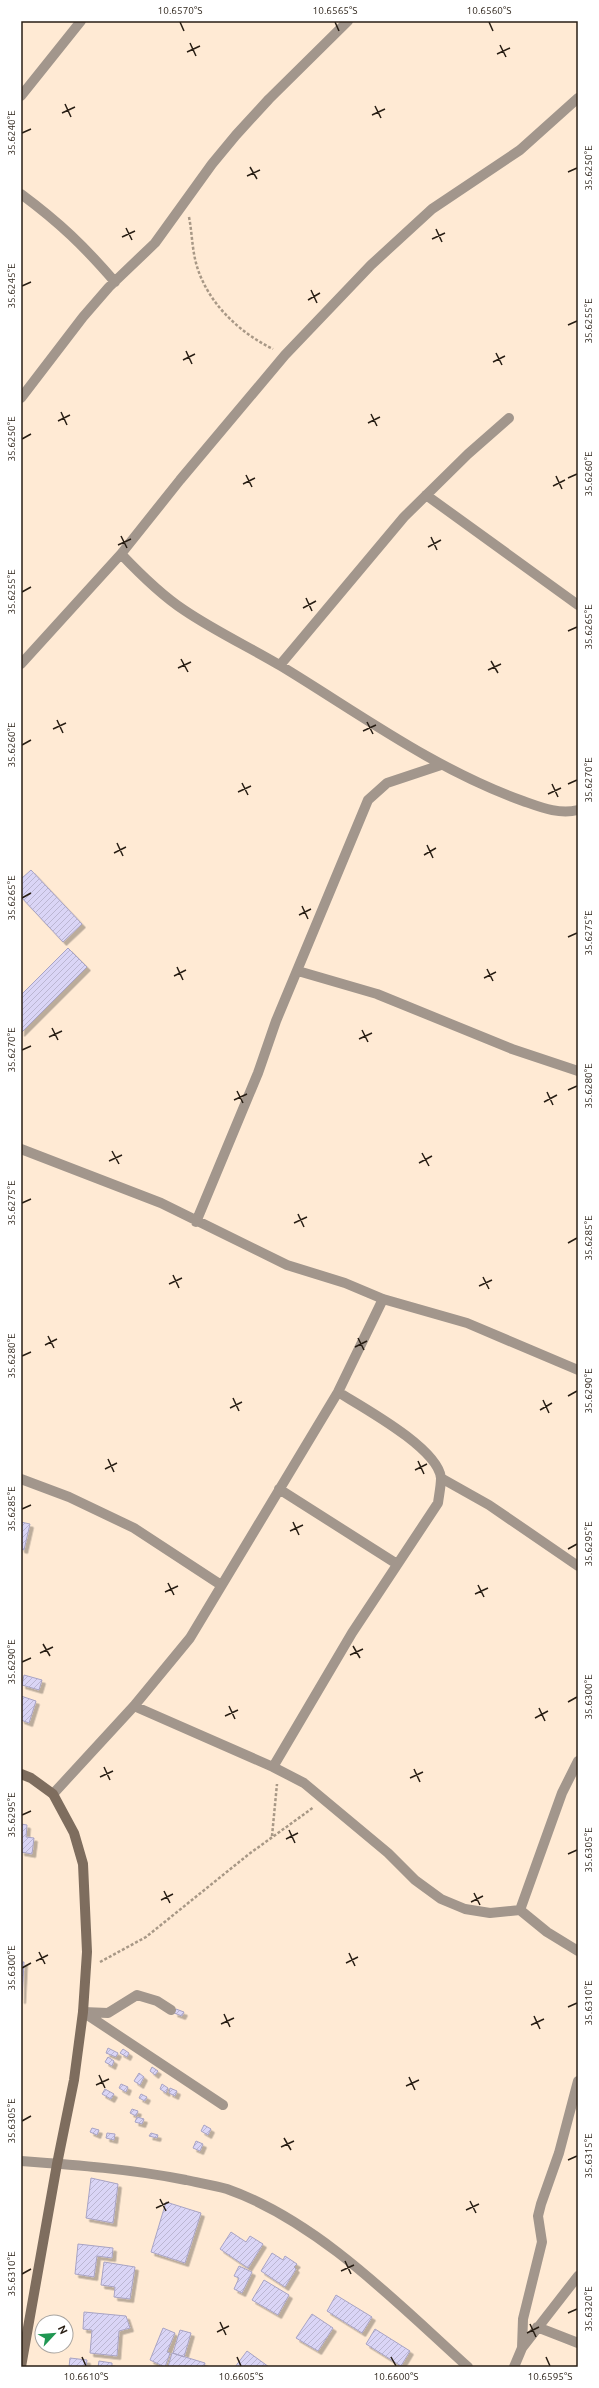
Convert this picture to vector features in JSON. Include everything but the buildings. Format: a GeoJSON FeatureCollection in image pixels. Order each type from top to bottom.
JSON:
{"type":"FeatureCollection","features":[{"type":"Feature","properties":{"kind":"street"},"geometry":{"type":"LineString","coordinates":[[21,96],[81,21]]}},
{"type":"Feature","properties":{"kind":"street"},"geometry":{"type":"LineString","coordinates":[[21,398],[83,317],[115,282],[155,244],[212,164],[246,125],[348,21]]}},
{"type":"Feature","properties":{"kind":"street"},"geometry":{"type":"LineString","coordinates":[[21,664],[121,554],[185,474],[285,355],[415,224],[453,194],[520,150],[578,98]]}},
{"type":"Feature","properties":{"kind":"street"},"geometry":{"type":"LineString","coordinates":[[21,194],[54,218],[80,242],[115,282]]}},
{"type":"Feature","properties":{"kind":"street"},"geometry":{"type":"LineString","coordinates":[[280,666],[372,552],[426,495],[510,418]]}},
{"type":"Feature","properties":{"kind":"street"},"geometry":{"type":"LineString","coordinates":[[426,495],[578,606]]}},
{"type":"Feature","properties":{"kind":"street"},"geometry":{"type":"LineString","coordinates":[[121,554],[141,576],[183,610],[280,666],[386,734],[441,765],[505,794],[539,806],[564,812],[578,810]]}},
{"type":"Feature","properties":{"kind":"street"},"geometry":{"type":"LineString","coordinates":[[196,1222],[368,800],[387,783],[441,765]]}},
{"type":"Feature","properties":{"kind":"street"},"geometry":{"type":"LineString","coordinates":[[298,971],[377,994],[512,1049],[578,1071]]}},
{"type":"Feature","properties":{"kind":"street"},"geometry":{"type":"LineString","coordinates":[[21,1148],[161,1203],[196,1222],[287,1265],[345,1283],[383,1299],[467,1323],[578,1370]]}},
{"type":"Feature","properties":{"kind":"street"},"geometry":{"type":"LineString","coordinates":[[54,1794],[134,1706],[190,1638],[338,1392],[383,1299]]}},
{"type":"Feature","properties":{"kind":"street"},"geometry":{"type":"LineString","coordinates":[[276,1768],[352,1633],[438,1503],[441,1478],[433,1461],[418,1445],[338,1392]]}},
{"type":"Feature","properties":{"kind":"street"},"geometry":{"type":"LineString","coordinates":[[441,1478],[489,1505],[578,1566]]}},
{"type":"Feature","properties":{"kind":"street"},"geometry":{"type":"LineString","coordinates":[[21,1479],[69,1497],[134,1528],[221,1585]]}},
{"type":"Feature","properties":{"kind":"street"},"geometry":{"type":"LineString","coordinates":[[279,1489],[397,1564]]}},
{"type":"Feature","properties":{"kind":"street"},"geometry":{"type":"LineString","coordinates":[[134,1706],[276,1768],[304,1783],[388,1853],[415,1880],[441,1899],[465,1909],[490,1914],[520,1910],[547,1932],[578,1951]]}},
{"type":"Feature","properties":{"kind":"street"},"geometry":{"type":"LineString","coordinates":[[520,1910],[562,1793],[578,1761]]}},
{"type":"Feature","properties":{"kind":"street"},"geometry":{"type":"LineString","coordinates":[[21,1774],[31,1778],[54,1794],[74,1833],[83,1864],[87,1952],[83,2012],[74,2080],[57,2164],[21,2367]]}},
{"type":"Feature","properties":{"kind":"street"},"geometry":{"type":"LineString","coordinates":[[83,2012],[108,2013],[137,1995],[157,2001],[172,2010]]}},
{"type":"Feature","properties":{"kind":"street"},"geometry":{"type":"LineString","coordinates":[[83,2012],[223,2105]]}},
{"type":"Feature","properties":{"kind":"street"},"geometry":{"type":"LineString","coordinates":[[522,2348],[523,2319],[542,2242],[538,2216],[559,2153],[578,2084]]}},
{"type":"Feature","properties":{"kind":"street"},"geometry":{"type":"LineString","coordinates":[[21,2161],[140,2171],[226,2189],[259,2202],[304,2227],[336,2252],[468,2367]]}},
{"type":"Feature","properties":{"kind":"street"},"geometry":{"type":"LineString","coordinates":[[514,2367],[522,2348],[578,2276]]}},
{"type":"Feature","properties":{"kind":"street"},"geometry":{"type":"LineString","coordinates":[[538,2327],[578,2343]]}},
{"type":"Feature","properties":{"kind":"path"},"geometry":{"type":"LineString","coordinates":[[186,201],[196,263],[203,282],[214,299],[235,324],[256,341],[285,355]]}},
{"type":"Feature","properties":{"kind":"path"},"geometry":{"type":"LineString","coordinates":[[272,1836],[276,1768]]}},
{"type":"Feature","properties":{"kind":"path"},"geometry":{"type":"LineString","coordinates":[[86,1970],[146,1938],[272,1836],[324,1800]]}}]}
